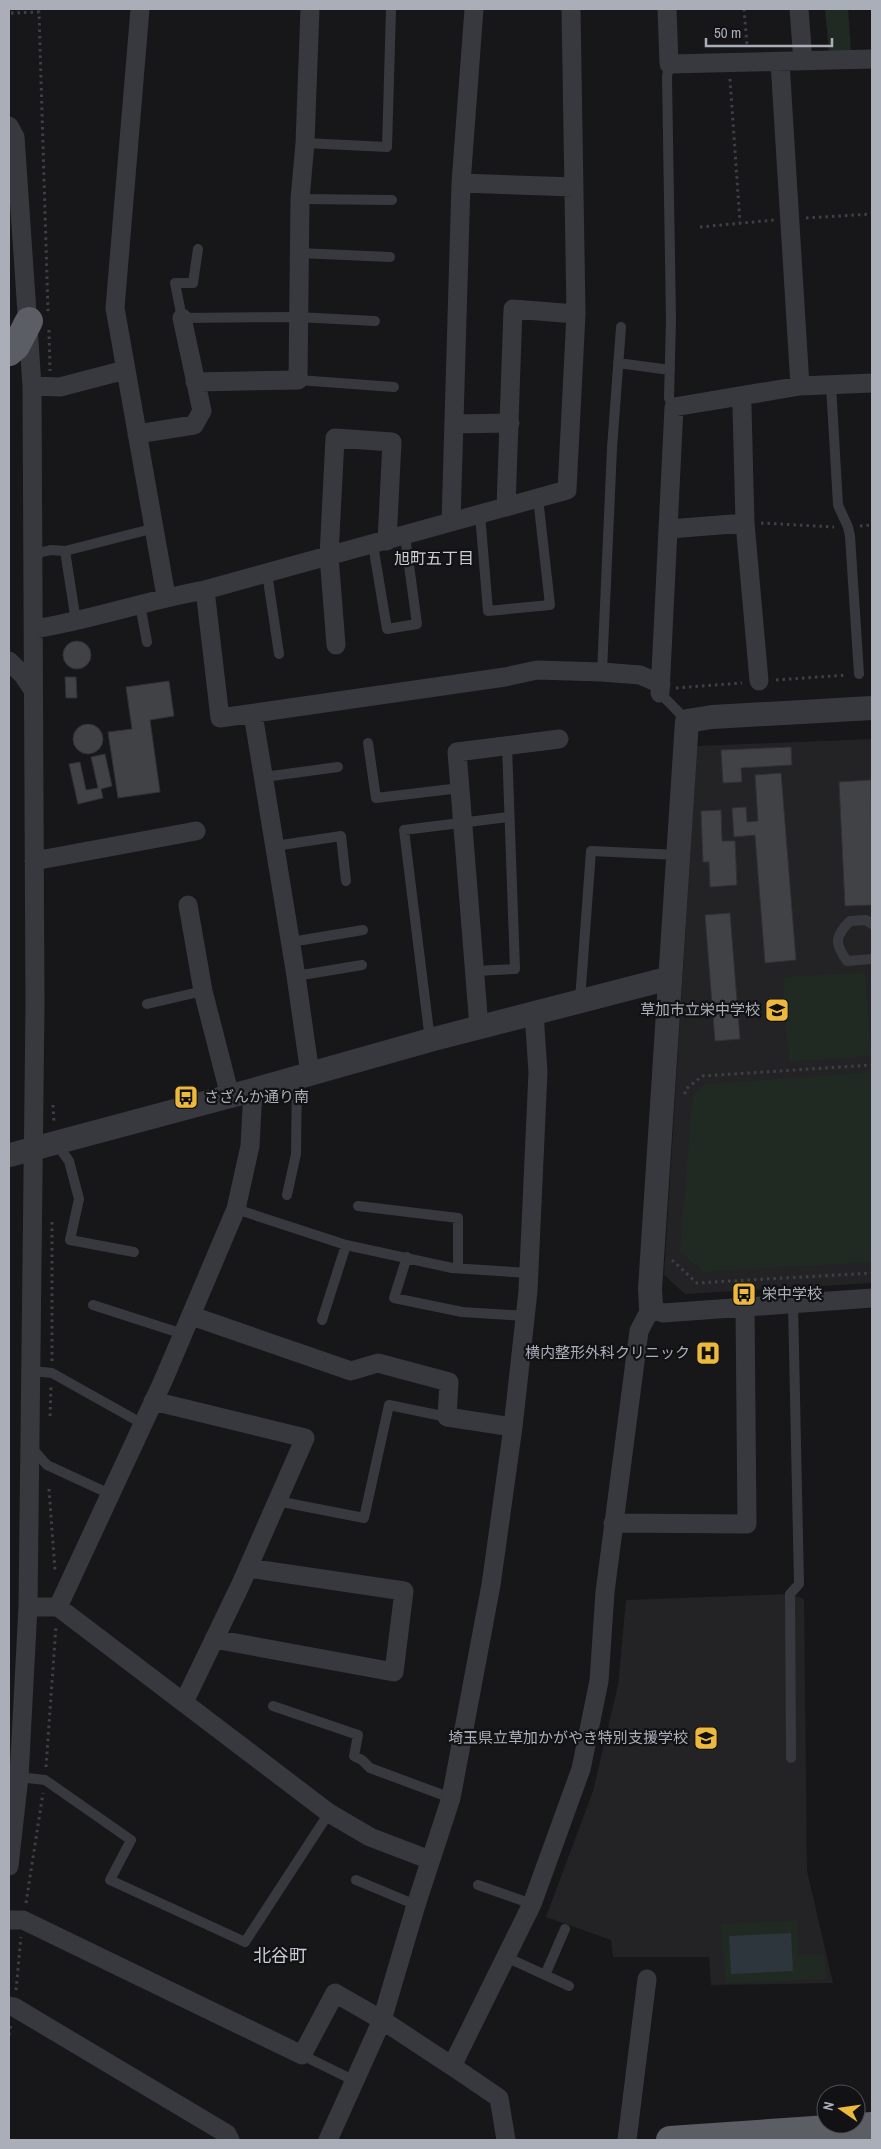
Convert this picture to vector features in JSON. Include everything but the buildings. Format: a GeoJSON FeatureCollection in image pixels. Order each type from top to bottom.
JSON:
{"type":"FeatureCollection","features":[{"type":"Feature","properties":{"kind":"highway"},"geometry":{"type":"LineString","coordinates":[[9,352],[16,346],[29,321]]}},
{"type":"Feature","properties":{"kind":"highway"},"geometry":{"type":"LineString","coordinates":[[670,2140],[872,2126]]}},
{"type":"Feature","properties":{"kind":"street"},"geometry":{"type":"LineString","coordinates":[[140,9],[114,308],[166,596]]}},
{"type":"Feature","properties":{"kind":"street"},"geometry":{"type":"LineString","coordinates":[[195,382],[298,380],[297,317],[300,199],[305,143],[310,9]]}},
{"type":"Feature","properties":{"kind":"street"},"geometry":{"type":"LineString","coordinates":[[451,522],[461,183],[474,9]]}},
{"type":"Feature","properties":{"kind":"street"},"geometry":{"type":"LineString","coordinates":[[34,629],[140,605],[166,596],[205,590],[567,490],[576,314],[571,9]]}},
{"type":"Feature","properties":{"kind":"street"},"geometry":{"type":"LineString","coordinates":[[667,9],[669,64],[872,59]]}},
{"type":"Feature","properties":{"kind":"street"},"geometry":{"type":"LineString","coordinates":[[799,9],[803,61]]}},
{"type":"Feature","properties":{"kind":"street"},"geometry":{"type":"LineString","coordinates":[[780,62],[800,386]]}},
{"type":"Feature","properties":{"kind":"street"},"geometry":{"type":"LineString","coordinates":[[9,126],[15,137],[32,386],[33,690],[35,732],[34,860],[45,1145],[32,1371],[28,1607],[19,1777],[9,1866]]}},
{"type":"Feature","properties":{"kind":"street"},"geometry":{"type":"LineString","coordinates":[[461,183],[574,187]]}},
{"type":"Feature","properties":{"kind":"street"},"geometry":{"type":"LineString","coordinates":[[506,507],[514,309],[576,314]]}},
{"type":"Feature","properties":{"kind":"street"},"geometry":{"type":"LineString","coordinates":[[137,434],[194,425],[202,412],[182,318]]}},
{"type":"Feature","properties":{"kind":"street"},"geometry":{"type":"LineString","coordinates":[[32,386],[60,387],[125,370]]}},
{"type":"Feature","properties":{"kind":"street"},"geometry":{"type":"LineString","coordinates":[[205,590],[220,718],[538,670],[640,675],[661,688],[674,407],[800,386],[872,383]]}},
{"type":"Feature","properties":{"kind":"street"},"geometry":{"type":"LineString","coordinates":[[739,396],[742,407],[745,523],[759,681]]}},
{"type":"Feature","properties":{"kind":"street"},"geometry":{"type":"LineString","coordinates":[[454,424],[510,423]]}},
{"type":"Feature","properties":{"kind":"street"},"geometry":{"type":"LineString","coordinates":[[336,645],[330,556],[335,438],[392,442],[388,540]]}},
{"type":"Feature","properties":{"kind":"street"},"geometry":{"type":"LineString","coordinates":[[669,528],[745,523]]}},
{"type":"Feature","properties":{"kind":"street"},"geometry":{"type":"LineString","coordinates":[[9,661],[23,675],[33,690]]}},
{"type":"Feature","properties":{"kind":"street"},"geometry":{"type":"LineString","coordinates":[[452,2066],[532,1904],[581,1769],[599,1681],[605,1592],[639,1331],[651,1308],[650,1289],[687,721],[712,717],[872,708]]}},
{"type":"Feature","properties":{"kind":"street"},"geometry":{"type":"LineString","coordinates":[[252,714],[296,976],[303,1076]]}},
{"type":"Feature","properties":{"kind":"street"},"geometry":{"type":"LineString","coordinates":[[479,1027],[457,752],[559,739]]}},
{"type":"Feature","properties":{"kind":"street"},"geometry":{"type":"LineString","coordinates":[[34,860],[196,831]]}},
{"type":"Feature","properties":{"kind":"street"},"geometry":{"type":"LineString","coordinates":[[188,905],[204,991],[230,1096]]}},
{"type":"Feature","properties":{"kind":"street"},"geometry":{"type":"LineString","coordinates":[[10,1155],[430,1040],[670,978]]}},
{"type":"Feature","properties":{"kind":"street"},"geometry":{"type":"LineString","coordinates":[[328,2140],[382,2020],[416,1905],[451,1798],[491,1585],[514,1427],[526,1316],[538,1072],[534,1013]]}},
{"type":"Feature","properties":{"kind":"street"},"geometry":{"type":"LineString","coordinates":[[58,1606],[184,1334],[236,1209],[250,1146],[253,1090]]}},
{"type":"Feature","properties":{"kind":"street"},"geometry":{"type":"LineString","coordinates":[[651,1308],[664,1313],[872,1298]]}},
{"type":"Feature","properties":{"kind":"street"},"geometry":{"type":"LineString","coordinates":[[613,1523],[747,1524],[745,1306]]}},
{"type":"Feature","properties":{"kind":"street"},"geometry":{"type":"LineString","coordinates":[[192,1316],[351,1371],[378,1363],[449,1382],[447,1417],[514,1427]]}},
{"type":"Feature","properties":{"kind":"street"},"geometry":{"type":"LineString","coordinates":[[153,1401],[305,1438],[248,1568],[184,1702]]}},
{"type":"Feature","properties":{"kind":"street"},"geometry":{"type":"LineString","coordinates":[[214,1639],[394,1672],[404,1591],[248,1568]]}},
{"type":"Feature","properties":{"kind":"street"},"geometry":{"type":"LineString","coordinates":[[28,1607],[58,1606],[329,1812],[370,1837],[430,1860]]}},
{"type":"Feature","properties":{"kind":"street"},"geometry":{"type":"LineString","coordinates":[[9,1920],[23,1920],[302,2055],[335,1994],[382,2020],[499,2098],[506,2140]]}},
{"type":"Feature","properties":{"kind":"street"},"geometry":{"type":"LineString","coordinates":[[627,2140],[647,1979]]}},
{"type":"Feature","properties":{"kind":"street"},"geometry":{"type":"LineString","coordinates":[[9,2006],[14,2007],[227,2134],[230,2140]]}},
{"type":"Feature","properties":{"kind":"lane"},"geometry":{"type":"LineString","coordinates":[[305,143],[387,146],[391,9]]}},
{"type":"Feature","properties":{"kind":"lane"},"geometry":{"type":"LineString","coordinates":[[669,64],[667,77],[672,319],[670,398],[674,407]]}},
{"type":"Feature","properties":{"kind":"lane"},"geometry":{"type":"LineString","coordinates":[[300,199],[392,200]]}},
{"type":"Feature","properties":{"kind":"lane"},"geometry":{"type":"LineString","coordinates":[[198,249],[192,283],[174,283],[182,318],[297,317],[375,321]]}},
{"type":"Feature","properties":{"kind":"lane"},"geometry":{"type":"LineString","coordinates":[[299,254],[390,257]]}},
{"type":"Feature","properties":{"kind":"lane"},"geometry":{"type":"LineString","coordinates":[[602,672],[611,458],[621,327]]}},
{"type":"Feature","properties":{"kind":"lane"},"geometry":{"type":"LineString","coordinates":[[618,363],[670,370]]}},
{"type":"Feature","properties":{"kind":"lane"},"geometry":{"type":"LineString","coordinates":[[298,380],[394,387]]}},
{"type":"Feature","properties":{"kind":"lane"},"geometry":{"type":"LineString","coordinates":[[831,386],[838,505],[848,527],[859,674]]}},
{"type":"Feature","properties":{"kind":"lane"},"geometry":{"type":"LineString","coordinates":[[480,514],[488,611],[550,605],[538,498]]}},
{"type":"Feature","properties":{"kind":"lane"},"geometry":{"type":"LineString","coordinates":[[34,554],[51,550],[65,551],[155,528]]}},
{"type":"Feature","properties":{"kind":"lane"},"geometry":{"type":"LineString","coordinates":[[388,540],[417,624],[387,629],[388,540]]}},
{"type":"Feature","properties":{"kind":"lane"},"geometry":{"type":"LineString","coordinates":[[65,551],[76,621]]}},
{"type":"Feature","properties":{"kind":"lane"},"geometry":{"type":"LineString","coordinates":[[267,573],[279,654]]}},
{"type":"Feature","properties":{"kind":"lane"},"geometry":{"type":"LineString","coordinates":[[140,605],[148,642]]}},
{"type":"Feature","properties":{"kind":"lane"},"geometry":{"type":"LineString","coordinates":[[661,688],[687,721]]}},
{"type":"Feature","properties":{"kind":"lane"},"geometry":{"type":"LineString","coordinates":[[368,743],[376,798],[460,788]]}},
{"type":"Feature","properties":{"kind":"lane"},"geometry":{"type":"LineString","coordinates":[[475,971],[515,969],[506,746]]}},
{"type":"Feature","properties":{"kind":"lane"},"geometry":{"type":"LineString","coordinates":[[264,777],[338,767]]}},
{"type":"Feature","properties":{"kind":"lane"},"geometry":{"type":"LineString","coordinates":[[430,1040],[404,830],[508,818]]}},
{"type":"Feature","properties":{"kind":"lane"},"geometry":{"type":"LineString","coordinates":[[275,846],[341,836],[346,881]]}},
{"type":"Feature","properties":{"kind":"lane"},"geometry":{"type":"LineString","coordinates":[[580,1001],[591,851],[678,855]]}},
{"type":"Feature","properties":{"kind":"lane"},"geometry":{"type":"LineString","coordinates":[[869,960],[847,961],[838,948],[839,932],[850,921],[866,920],[872,924]]}},
{"type":"Feature","properties":{"kind":"lane"},"geometry":{"type":"LineString","coordinates":[[291,942],[363,930]]}},
{"type":"Feature","properties":{"kind":"lane"},"geometry":{"type":"LineString","coordinates":[[296,976],[362,965]]}},
{"type":"Feature","properties":{"kind":"lane"},"geometry":{"type":"LineString","coordinates":[[147,1004],[204,991]]}},
{"type":"Feature","properties":{"kind":"lane"},"geometry":{"type":"LineString","coordinates":[[287,1196],[296,1154],[303,1076]]}},
{"type":"Feature","properties":{"kind":"lane"},"geometry":{"type":"LineString","coordinates":[[45,1145],[69,1161],[78,1199],[70,1240],[134,1252]]}},
{"type":"Feature","properties":{"kind":"lane"},"geometry":{"type":"LineString","coordinates":[[358,1206],[458,1218],[458,1268]]}},
{"type":"Feature","properties":{"kind":"lane"},"geometry":{"type":"LineString","coordinates":[[236,1209],[346,1245],[458,1268],[529,1273]]}},
{"type":"Feature","properties":{"kind":"lane"},"geometry":{"type":"LineString","coordinates":[[322,1320],[346,1245]]}},
{"type":"Feature","properties":{"kind":"lane"},"geometry":{"type":"LineString","coordinates":[[407,1258],[394,1298],[462,1312],[526,1316]]}},
{"type":"Feature","properties":{"kind":"lane"},"geometry":{"type":"LineString","coordinates":[[791,1758],[790,1594],[799,1584],[793,1303]]}},
{"type":"Feature","properties":{"kind":"lane"},"geometry":{"type":"LineString","coordinates":[[93,1305],[184,1334]]}},
{"type":"Feature","properties":{"kind":"lane"},"geometry":{"type":"LineString","coordinates":[[32,1371],[52,1372],[143,1424]]}},
{"type":"Feature","properties":{"kind":"lane"},"geometry":{"type":"LineString","coordinates":[[277,1501],[364,1518],[388,1405],[447,1417]]}},
{"type":"Feature","properties":{"kind":"lane"},"geometry":{"type":"LineString","coordinates":[[30,1446],[47,1465],[110,1494]]}},
{"type":"Feature","properties":{"kind":"lane"},"geometry":{"type":"LineString","coordinates":[[273,1706],[358,1735],[354,1756],[362,1760],[370,1768],[451,1798]]}},
{"type":"Feature","properties":{"kind":"lane"},"geometry":{"type":"LineString","coordinates":[[19,1777],[45,1780],[131,1840],[110,1880],[245,1942],[329,1812]]}},
{"type":"Feature","properties":{"kind":"lane"},"geometry":{"type":"LineString","coordinates":[[356,1880],[416,1905]]}},
{"type":"Feature","properties":{"kind":"lane"},"geometry":{"type":"LineString","coordinates":[[478,1885],[532,1904]]}},
{"type":"Feature","properties":{"kind":"lane"},"geometry":{"type":"LineString","coordinates":[[545,1975],[565,1929]]}},
{"type":"Feature","properties":{"kind":"lane"},"geometry":{"type":"LineString","coordinates":[[506,1957],[569,1986]]}},
{"type":"Feature","properties":{"kind":"lane"},"geometry":{"type":"LineString","coordinates":[[302,2055],[356,2081]]}},
{"type":"Feature","properties":{"kind":"path"},"geometry":{"type":"LineString","coordinates":[[744,9],[748,63]]}},
{"type":"Feature","properties":{"kind":"path"},"geometry":{"type":"LineString","coordinates":[[728,63],[740,223]]}},
{"type":"Feature","properties":{"kind":"path"},"geometry":{"type":"LineString","coordinates":[[745,523],[848,527],[872,525]]}},
{"type":"Feature","properties":{"kind":"path"},"geometry":{"type":"LineString","coordinates":[[684,1100],[685,1090],[702,1076],[872,1064]]}},
{"type":"Feature","properties":{"kind":"path"},"geometry":{"type":"LineString","coordinates":[[672,1259],[697,1283],[872,1273]]}},
{"type":"Feature","properties":{"kind":"shaded area"},"geometry":{"type":"Polygon","coordinates":[[[825,9],[848,9],[851,51],[829,52],[825,9]]]}},
{"type":"Feature","properties":{"kind":"shaded area","name":"草加市立栄中学校"},"geometry":{"type":"Polygon","coordinates":[[[872,739],[872,1283],[685,1294],[664,1275],[697,746],[872,739]]]}},
{"type":"Feature","properties":{"kind":"shaded area"},"geometry":{"type":"Polygon","coordinates":[[[865,972],[871,1056],[789,1062],[783,977],[865,972]]]}},
{"type":"Feature","properties":{"kind":"shaded area"},"geometry":{"type":"Polygon","coordinates":[[[872,1072],[872,1262],[703,1272],[680,1251],[693,1095],[706,1084],[872,1072]]]}},
{"type":"Feature","properties":{"kind":"shaded area","name":"埼玉県立草加かがやき特別支援学校"},"geometry":{"type":"Polygon","coordinates":[[[790,1594],[804,1599],[807,1871],[833,1983],[711,1985],[709,1957],[613,1957],[611,1940],[546,1917],[593,1791],[618,1685],[626,1600],[790,1594]]]}},
{"type":"Feature","properties":{"kind":"shaded area"},"geometry":{"type":"Polygon","coordinates":[[[797,1920],[798,1955],[824,1955],[826,1979],[725,1983],[721,1924],[797,1920]]]}},
{"type":"Feature","properties":{"kind":"shaded area"},"geometry":{"type":"Polygon","coordinates":[[[791,1933],[793,1971],[731,1974],[729,1936],[791,1933]]]}},
{"type":"Feature","properties":{"kind":"place","name":"草加市立栄中学校"},"geometry":{"type":"Point","coordinates":[777,1010]}},
{"type":"Feature","properties":{"kind":"place","name":"さざんか通り南"},"geometry":{"type":"Point","coordinates":[186,1097]}},
{"type":"Feature","properties":{"kind":"place","name":"栄中学校"},"geometry":{"type":"Point","coordinates":[744,1294]}},
{"type":"Feature","properties":{"kind":"place","name":"横内整形外科クリニック"},"geometry":{"type":"Point","coordinates":[708,1353]}},
{"type":"Feature","properties":{"kind":"place","name":"埼玉県立草加かがやき特別支援学校"},"geometry":{"type":"Point","coordinates":[706,1738]}},
{"type":"Feature","properties":{"kind":"district","name":"旭町五丁目"},"geometry":{"type":"Point","coordinates":[434,558]}},
{"type":"Feature","properties":{"kind":"district","name":"北谷町"},"geometry":{"type":"Point","coordinates":[280,1956]}}]}
